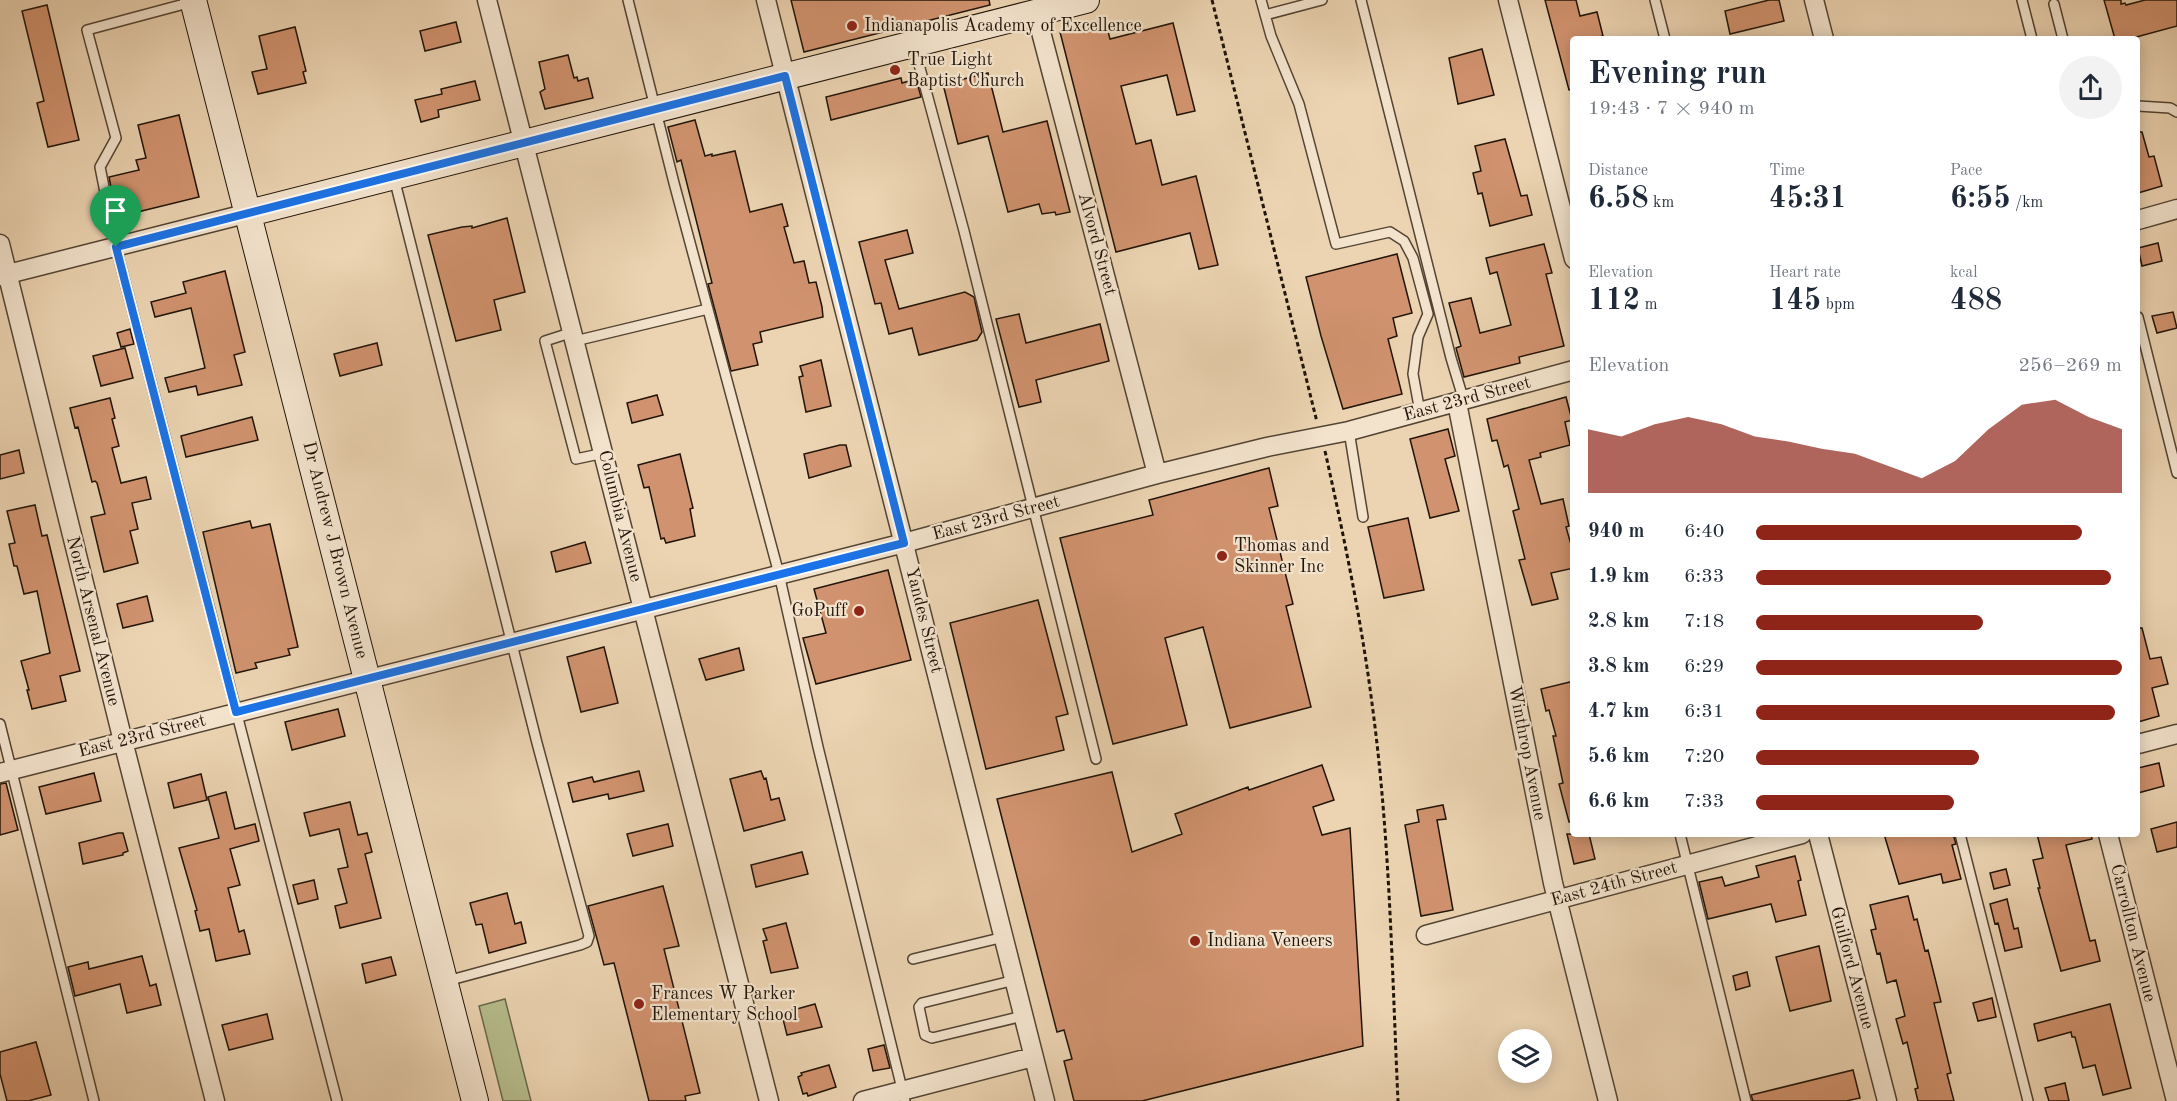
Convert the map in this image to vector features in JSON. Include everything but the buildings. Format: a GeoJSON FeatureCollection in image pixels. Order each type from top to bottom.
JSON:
{"type":"FeatureCollection","features":[{"type":"Feature","properties":{"kind":"main road"},"geometry":{"type":"LineString","coordinates":[[249,213],[1086,0]]}},
{"type":"Feature","properties":{"kind":"main road","name":"Dr Andrew J Brown Avenue"},"geometry":{"type":"LineString","coordinates":[[194,1],[476,1101]]}},
{"type":"Feature","properties":{"kind":"street","name":"Columbia Avenue"},"geometry":{"type":"LineString","coordinates":[[487,0],[769,1101]]}},
{"type":"Feature","properties":{"kind":"street","name":"Yandes Street"},"geometry":{"type":"LineString","coordinates":[[766,0],[1045,1101]]}},
{"type":"Feature","properties":{"kind":"street"},"geometry":{"type":"LineString","coordinates":[[1508,0],[1570,243]]}},
{"type":"Feature","properties":{"kind":"street"},"geometry":{"type":"LineString","coordinates":[[1815,0],[1823,36]]}},
{"type":"Feature","properties":{"kind":"street","name":"Alvord Street"},"geometry":{"type":"LineString","coordinates":[[1036,13],[1157,474]]}},
{"type":"Feature","properties":{"kind":"street"},"geometry":{"type":"LineString","coordinates":[[2140,219],[2177,209]]}},
{"type":"Feature","properties":{"kind":"street"},"geometry":{"type":"LineString","coordinates":[[4,275],[249,213]]}},
{"type":"Feature","properties":{"kind":"street","name":"North Arsenal Avenue"},"geometry":{"type":"LineString","coordinates":[[0,244],[4,275],[215,1101]]}},
{"type":"Feature","properties":{"kind":"street","name":"East 23rd Street"},"geometry":{"type":"LineString","coordinates":[[6,772],[904,543],[1157,474],[1267,447],[1349,431],[1570,374]]}},
{"type":"Feature","properties":{"kind":"street","name":"Winthrop Avenue"},"geometry":{"type":"LineString","coordinates":[[1461,402],[1557,899],[1608,1101]]}},
{"type":"Feature","properties":{"kind":"street"},"geometry":{"type":"LineString","coordinates":[[2140,743],[2177,734]]}},
{"type":"Feature","properties":{"kind":"street","name":"East 24th Street"},"geometry":{"type":"LineString","coordinates":[[1426,935],[1791,837]]}},
{"type":"Feature","properties":{"kind":"street","name":"Guilford Avenue"},"geometry":{"type":"LineString","coordinates":[[1819,837],[1887,1101]]}},
{"type":"Feature","properties":{"kind":"street","name":"Carrollton Avenue"},"geometry":{"type":"LineString","coordinates":[[2109,837],[2176,1101]]}},
{"type":"Feature","properties":{"kind":"street"},"geometry":{"type":"LineString","coordinates":[[863,1101],[904,1096],[1033,1057]]}},
{"type":"Feature","properties":{"kind":"lane"},"geometry":{"type":"LineString","coordinates":[[628,0],[779,574],[818,747],[904,1096]]}},
{"type":"Feature","properties":{"kind":"lane"},"geometry":{"type":"LineString","coordinates":[[1261,0],[1271,36],[1299,104],[1336,244],[1390,232],[1404,241],[1413,258],[1428,314],[1418,337],[1413,374],[1420,412]]}},
{"type":"Feature","properties":{"kind":"lane"},"geometry":{"type":"LineString","coordinates":[[1265,15],[1322,0]]}},
{"type":"Feature","properties":{"kind":"lane"},"geometry":{"type":"LineString","coordinates":[[1361,0],[1461,402]]}},
{"type":"Feature","properties":{"kind":"lane"},"geometry":{"type":"LineString","coordinates":[[1655,0],[1664,36]]}},
{"type":"Feature","properties":{"kind":"lane"},"geometry":{"type":"LineString","coordinates":[[2022,0],[2031,36]]}},
{"type":"Feature","properties":{"kind":"lane"},"geometry":{"type":"LineString","coordinates":[[194,1],[87,30],[116,138],[100,167],[116,247],[337,1101]]}},
{"type":"Feature","properties":{"kind":"lane"},"geometry":{"type":"LineString","coordinates":[[2054,4],[2062,36]]}},
{"type":"Feature","properties":{"kind":"lane"},"geometry":{"type":"LineString","coordinates":[[914,43],[1096,759]]}},
{"type":"Feature","properties":{"kind":"lane"},"geometry":{"type":"LineString","coordinates":[[2140,106],[2170,108],[2177,112]]}},
{"type":"Feature","properties":{"kind":"lane"},"geometry":{"type":"LineString","coordinates":[[394,176],[589,936],[586,942],[580,945],[445,981]]}},
{"type":"Feature","properties":{"kind":"lane"},"geometry":{"type":"LineString","coordinates":[[604,453],[576,459],[545,341],[708,309]]}},
{"type":"Feature","properties":{"kind":"lane"},"geometry":{"type":"LineString","coordinates":[[2140,325],[2177,473]]}},
{"type":"Feature","properties":{"kind":"lane"},"geometry":{"type":"LineString","coordinates":[[1349,431],[1363,517]]}},
{"type":"Feature","properties":{"kind":"lane"},"geometry":{"type":"LineString","coordinates":[[0,724],[6,772],[94,1101]]}},
{"type":"Feature","properties":{"kind":"lane"},"geometry":{"type":"LineString","coordinates":[[1681,837],[1746,1101]]}},
{"type":"Feature","properties":{"kind":"lane"},"geometry":{"type":"LineString","coordinates":[[1961,837],[2028,1101]]}},
{"type":"Feature","properties":{"kind":"lane"},"geometry":{"type":"LineString","coordinates":[[913,959],[1004,937]]}},
{"type":"Feature","properties":{"kind":"lane"},"geometry":{"type":"LineString","coordinates":[[1014,980],[922,1003],[919,1007],[925,1035],[932,1038],[1023,1016]]}},
{"type":"Feature","properties":{"kind":"path"},"geometry":{"type":"LineString","coordinates":[[1212,0],[1318,425]]}},
{"type":"Feature","properties":{"kind":"path"},"geometry":{"type":"LineString","coordinates":[[1324,447],[1349,558],[1374,720],[1386,850],[1398,1101]]}},
{"type":"Feature","properties":{"kind":"green space"},"geometry":{"type":"Polygon","coordinates":[[[505,999],[531,1101],[503,1101],[479,1006],[505,999]]]}},
{"type":"Feature","properties":{"kind":"place","name":"Indianapolis Academy of Excellence"},"geometry":{"type":"Point","coordinates":[852,26]}},
{"type":"Feature","properties":{"kind":"place","name":"True Light Baptist Church"},"geometry":{"type":"Point","coordinates":[895,70]}},
{"type":"Feature","properties":{"kind":"place","name":"Thomas and Skinner Inc"},"geometry":{"type":"Point","coordinates":[1222,556]}},
{"type":"Feature","properties":{"kind":"place","name":"GoPuff"},"geometry":{"type":"Point","coordinates":[859,611]}},
{"type":"Feature","properties":{"kind":"place","name":"Indiana Veneers"},"geometry":{"type":"Point","coordinates":[1195,941]}},
{"type":"Feature","properties":{"kind":"place","name":"Frances W Parker Elementary School"},"geometry":{"type":"Point","coordinates":[639,1004]}},
{"type":"Feature","properties":{"kind":"route"},"geometry":{"type":"LineString","coordinates":[[785,76],[904,543],[236,712],[116,247],[785,76]]}}]}
